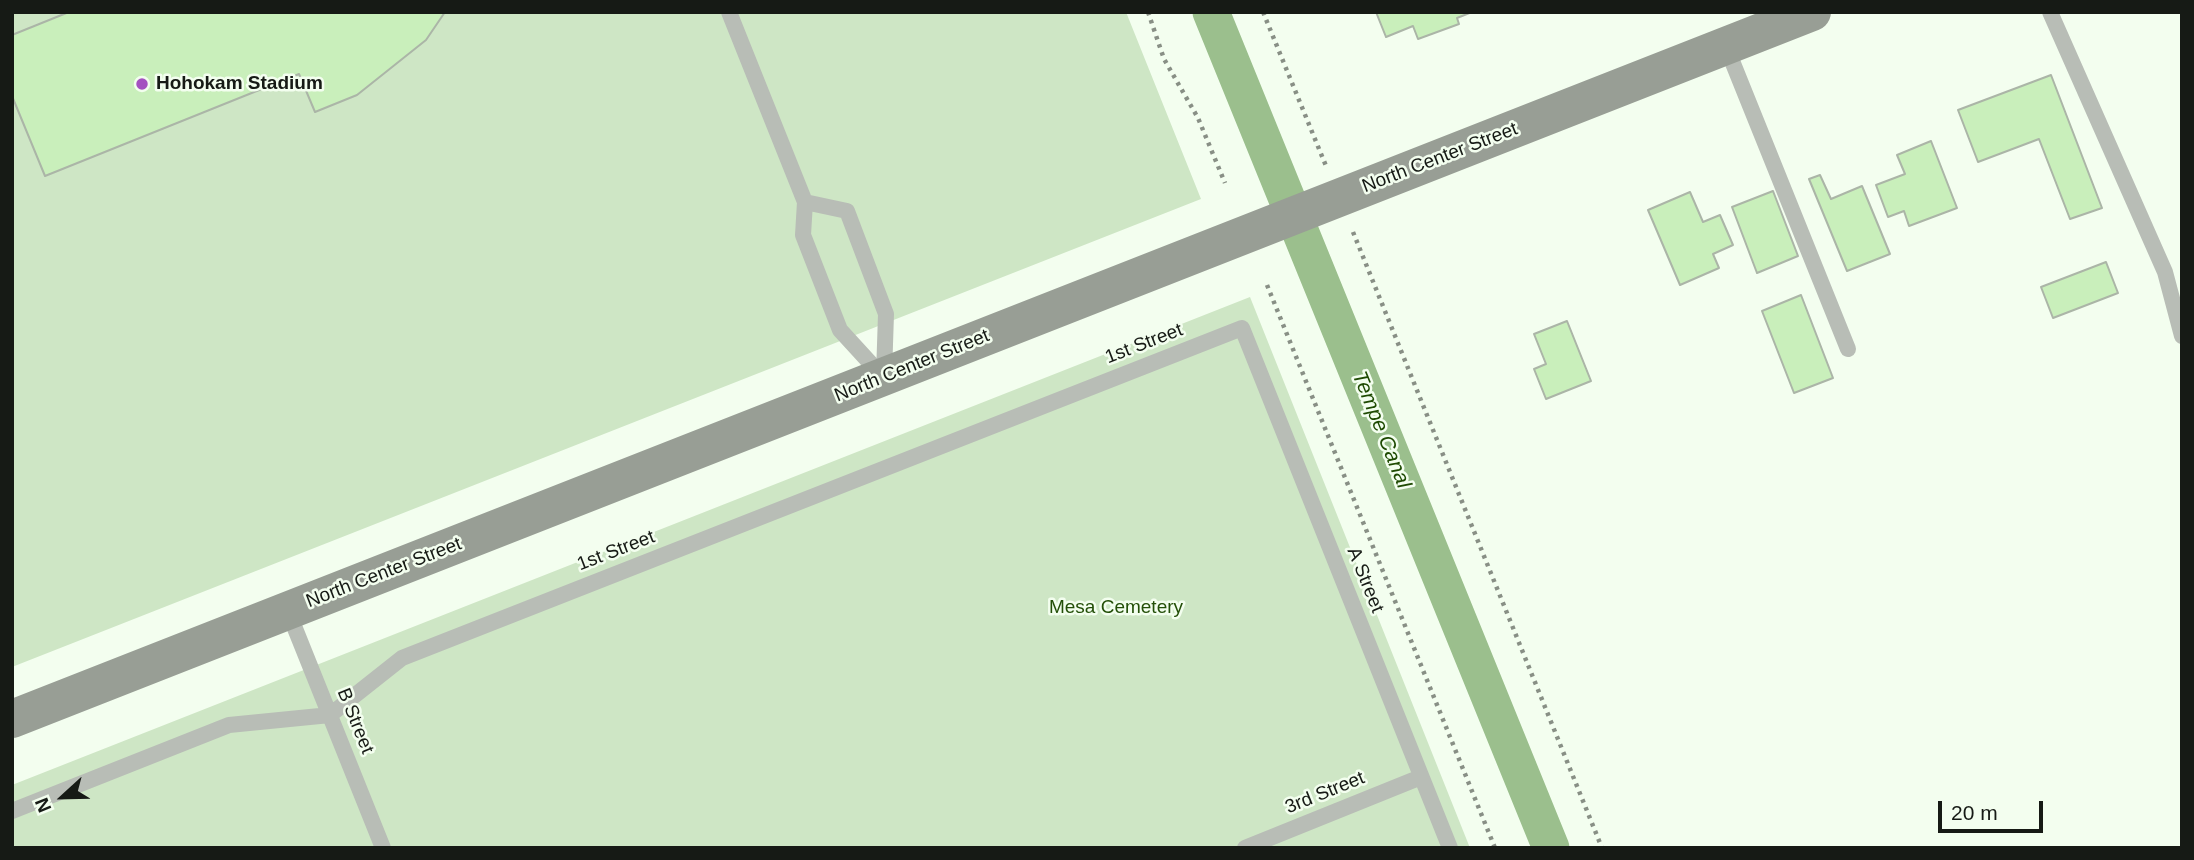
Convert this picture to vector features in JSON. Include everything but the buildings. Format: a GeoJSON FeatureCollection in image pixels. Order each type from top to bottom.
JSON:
{"type":"FeatureCollection","features":[{"type":"Feature","properties":{"kind":"street","name":"North Center Street"},"geometry":{"type":"LineString","coordinates":[[12,719],[1812,12]]}},
{"type":"Feature","properties":{"kind":"lane"},"geometry":{"type":"LineString","coordinates":[[729,12],[805,202],[803,235],[840,330],[884,378]]}},
{"type":"Feature","properties":{"kind":"lane"},"geometry":{"type":"LineString","coordinates":[[2050,12],[2165,272],[2182,337]]}},
{"type":"Feature","properties":{"kind":"lane"},"geometry":{"type":"LineString","coordinates":[[1726,46],[1849,349]]}},
{"type":"Feature","properties":{"kind":"lane"},"geometry":{"type":"LineString","coordinates":[[805,202],[847,211],[886,314],[884,378]]}},
{"type":"Feature","properties":{"kind":"lane","name":"1st Street"},"geometry":{"type":"LineString","coordinates":[[330,715],[402,658],[1242,328]]}},
{"type":"Feature","properties":{"kind":"lane","name":"A Street"},"geometry":{"type":"LineString","coordinates":[[1242,328],[1450,848]]}},
{"type":"Feature","properties":{"kind":"lane","name":"B Street"},"geometry":{"type":"LineString","coordinates":[[288,611],[383,848]]}},
{"type":"Feature","properties":{"kind":"lane"},"geometry":{"type":"LineString","coordinates":[[12,811],[229,725],[330,715]]}},
{"type":"Feature","properties":{"kind":"lane","name":"3rd Street"},"geometry":{"type":"LineString","coordinates":[[1245,848],[1422,778]]}},
{"type":"Feature","properties":{"kind":"path"},"geometry":{"type":"LineString","coordinates":[[1148,12],[1164,59],[1198,118],[1225,183]]}},
{"type":"Feature","properties":{"kind":"path"},"geometry":{"type":"LineString","coordinates":[[1263,12],[1602,848]]}},
{"type":"Feature","properties":{"kind":"path"},"geometry":{"type":"LineString","coordinates":[[1267,285],[1494,848]]}},
{"type":"Feature","properties":{"kind":"green space"},"geometry":{"type":"Polygon","coordinates":[[[12,12],[1126,12],[1201,199],[12,667],[12,12]]]}},
{"type":"Feature","properties":{"kind":"green space","name":"Mesa Cemetery"},"geometry":{"type":"Polygon","coordinates":[[[1250,297],[1470,848],[12,848],[12,785],[1250,297]]]}},
{"type":"Feature","properties":{"kind":"waterway","name":"Tempe Canal"},"geometry":{"type":"LineString","coordinates":[[1211,12],[1551,848]]}},
{"type":"Feature","properties":{"kind":"place","name":"Hohokam Stadium"},"geometry":{"type":"Point","coordinates":[142,84]}}]}
